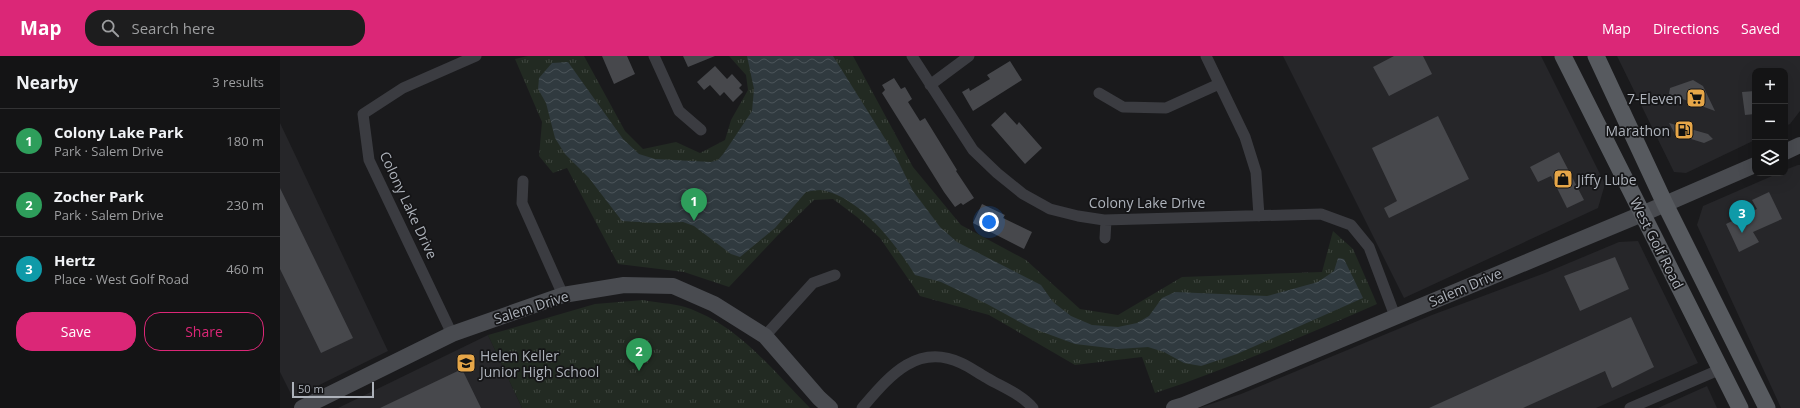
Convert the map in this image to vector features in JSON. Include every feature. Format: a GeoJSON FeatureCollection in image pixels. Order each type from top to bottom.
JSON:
{"type":"FeatureCollection","features":[{"type":"Feature","properties":{"kind":"main road","name":"West Golf Road"},"geometry":{"type":"LineString","coordinates":[[1563,56],[1740,408]]}},
{"type":"Feature","properties":{"kind":"main road","name":"West Golf Road"},"geometry":{"type":"LineString","coordinates":[[1596,56],[1665,204],[1767,408]]}},
{"type":"Feature","properties":{"kind":"street","name":"Colony Lake Drive"},"geometry":{"type":"LineString","coordinates":[[452,334],[369,160],[363,114],[403,88],[476,56]]}},
{"type":"Feature","properties":{"kind":"street"},"geometry":{"type":"LineString","coordinates":[[654,56],[679,111],[701,130]]}},
{"type":"Feature","properties":{"kind":"street","name":"Colony Lake Drive"},"geometry":{"type":"LineString","coordinates":[[912,56],[973,150],[997,173],[1023,194],[1050,209],[1078,216],[1106,220],[1321,214],[1350,225],[1369,247],[1395,316]]}},
{"type":"Feature","properties":{"kind":"street"},"geometry":{"type":"LineString","coordinates":[[930,85],[969,56]]}},
{"type":"Feature","properties":{"kind":"street"},"geometry":{"type":"LineString","coordinates":[[1206,56],[1245,137],[1256,172],[1259,216]]}},
{"type":"Feature","properties":{"kind":"street"},"geometry":{"type":"LineString","coordinates":[[1098,93],[1123,107],[1166,108],[1219,84]]}},
{"type":"Feature","properties":{"kind":"street"},"geometry":{"type":"LineString","coordinates":[[1788,151],[1800,145]]}},
{"type":"Feature","properties":{"kind":"street","name":"Salem Drive"},"geometry":{"type":"LineString","coordinates":[[1174,408],[1642,214],[1752,166]]}},
{"type":"Feature","properties":{"kind":"street"},"geometry":{"type":"LineString","coordinates":[[523,181],[522,203],[563,295]]}},
{"type":"Feature","properties":{"kind":"street"},"geometry":{"type":"LineString","coordinates":[[1105,238],[1106,220]]}},
{"type":"Feature","properties":{"kind":"street"},"geometry":{"type":"LineString","coordinates":[[765,336],[813,282],[835,275]]}},
{"type":"Feature","properties":{"kind":"street","name":"Salem Drive"},"geometry":{"type":"LineString","coordinates":[[302,408],[452,334],[563,295],[624,285],[673,286],[714,304],[765,336],[830,408]]}},
{"type":"Feature","properties":{"kind":"street"},"geometry":{"type":"LineString","coordinates":[[862,408],[884,382],[906,364],[923,358],[940,357],[960,363],[1018,396],[1033,408]]}},
{"type":"Feature","properties":{"kind":"street"},"geometry":{"type":"LineString","coordinates":[[1630,408],[1721,369]]}},
{"type":"Feature","properties":{"kind":"shaded area"},"geometry":{"type":"Polygon","coordinates":[[[1283,56],[1541,56],[1605,184],[1598,208],[1404,298],[1283,56]]]}},
{"type":"Feature","properties":{"kind":"shaded area"},"geometry":{"type":"Polygon","coordinates":[[[1617,56],[1800,56],[1800,111],[1790,124],[1788,125],[1788,68],[1752,68],[1752,141],[1686,173],[1674,172],[1617,56]]]}},
{"type":"Feature","properties":{"kind":"shaded area"},"geometry":{"type":"Polygon","coordinates":[[[280,123],[388,351],[293,398],[280,372],[280,123]]]}},
{"type":"Feature","properties":{"kind":"shaded area"},"geometry":{"type":"Polygon","coordinates":[[[1800,165],[1800,408],[1781,408],[1697,225],[1703,206],[1772,176],[1788,176],[1788,169],[1800,165]]]}},
{"type":"Feature","properties":{"kind":"shaded area"},"geometry":{"type":"Polygon","coordinates":[[[1638,241],[1698,363],[1596,408],[1199,408],[1241,394],[1432,315],[1545,273],[1619,242],[1638,241]]]}},
{"type":"Feature","properties":{"kind":"shaded area","name":"Helen Keller Junior High School"},"geometry":{"type":"Polygon","coordinates":[[[488,335],[522,408],[338,408],[488,335]]]}},
{"type":"Feature","properties":{"kind":"shaded area"},"geometry":{"type":"Polygon","coordinates":[[[1707,386],[1717,408],[1658,408],[1707,386]]]}},
{"type":"Feature","properties":{"kind":"green space"},"geometry":{"type":"Polygon","coordinates":[[[528,56],[584,56],[625,131],[643,149],[676,142],[700,153],[725,140],[731,120],[748,90],[746,75],[729,56],[853,56],[913,167],[961,225],[1026,260],[1080,309],[1118,315],[1182,277],[1322,272],[1333,231],[1353,249],[1377,304],[1294,340],[1155,393],[1142,357],[1075,365],[989,315],[920,296],[880,238],[857,217],[833,199],[814,200],[778,235],[729,287],[684,272],[618,264],[567,168],[553,173],[539,156],[542,122],[515,59],[528,56]]]}},
{"type":"Feature","properties":{"kind":"green space"},"geometry":{"type":"Polygon","coordinates":[[[643,300],[685,307],[722,325],[754,350],[810,408],[522,408],[488,335],[595,304],[643,300]]]}},
{"type":"Feature","properties":{"kind":"water"},"geometry":{"type":"Polygon","coordinates":[[[747,56],[833,56],[894,153],[913,191],[940,227],[957,242],[1041,285],[1053,302],[1071,316],[1092,325],[1118,327],[1137,323],[1149,316],[1162,298],[1175,292],[1267,296],[1318,282],[1334,271],[1338,258],[1344,259],[1363,298],[1237,354],[1201,366],[1184,363],[1164,352],[1148,347],[1118,349],[1075,344],[1029,327],[987,304],[941,282],[915,275],[898,249],[862,211],[849,201],[835,194],[821,190],[806,192],[775,228],[740,257],[731,254],[694,226],[683,222],[656,223],[622,221],[589,178],[565,154],[555,138],[546,103],[538,89],[539,78],[552,63],[568,62],[623,139],[639,154],[655,159],[711,162],[718,160],[724,153],[752,111],[754,89],[747,56]]]}},
{"type":"Feature","properties":{"kind":"building"},"geometry":{"type":"Polygon","coordinates":[[[602,56],[627,56],[635,74],[614,84],[602,56]]]}},
{"type":"Feature","properties":{"kind":"building"},"geometry":{"type":"Polygon","coordinates":[[[683,56],[715,56],[688,67],[683,56]]]}},
{"type":"Feature","properties":{"kind":"building"},"geometry":{"type":"Polygon","coordinates":[[[1394,56],[1423,56],[1432,74],[1389,96],[1373,67],[1394,56]]]}},
{"type":"Feature","properties":{"kind":"building"},"geometry":{"type":"Polygon","coordinates":[[[1010,61],[1022,80],[973,111],[962,92],[969,88],[970,91],[990,79],[987,75],[1010,61]]]}},
{"type":"Feature","properties":{"kind":"building"},"geometry":{"type":"Polygon","coordinates":[[[715,66],[727,79],[732,74],[742,85],[739,88],[743,92],[733,102],[724,92],[720,96],[710,85],[704,90],[697,82],[715,66]]]}},
{"type":"Feature","properties":{"kind":"building"},"geometry":{"type":"Polygon","coordinates":[[[894,78],[901,89],[905,87],[912,99],[908,102],[920,121],[925,118],[957,170],[956,171],[974,198],[963,205],[961,203],[955,207],[944,192],[882,93],[885,90],[882,85],[894,78]]]}},
{"type":"Feature","properties":{"kind":"building","name":"7-Eleven"},"geometry":{"type":"Polygon","coordinates":[[[1693,80],[1703,86],[1715,111],[1669,94],[1670,88],[1693,80]]]}},
{"type":"Feature","properties":{"kind":"building"},"geometry":{"type":"Polygon","coordinates":[[[1752,91],[1752,114],[1745,115],[1742,92],[1752,91]]]}},
{"type":"Feature","properties":{"kind":"building"},"geometry":{"type":"Polygon","coordinates":[[[1005,112],[1017,125],[1019,122],[1042,148],[1025,164],[991,125],[1005,112]]]}},
{"type":"Feature","properties":{"kind":"building"},"geometry":{"type":"Polygon","coordinates":[[[1438,116],[1469,179],[1389,218],[1384,208],[1397,201],[1372,148],[1438,116]]]}},
{"type":"Feature","properties":{"kind":"building","name":"Marathon"},"geometry":{"type":"Polygon","coordinates":[[[1669,123],[1708,134],[1713,139],[1704,143],[1675,134],[1669,123]]]}},
{"type":"Feature","properties":{"kind":"building","name":"Jiffy Lube"},"geometry":{"type":"Polygon","coordinates":[[[1559,152],[1584,200],[1567,208],[1551,176],[1538,182],[1530,167],[1559,152]]]}},
{"type":"Feature","properties":{"kind":"building"},"geometry":{"type":"Polygon","coordinates":[[[280,188],[353,338],[321,353],[280,269],[280,188]]]}},
{"type":"Feature","properties":{"kind":"building"},"geometry":{"type":"Polygon","coordinates":[[[1769,192],[1782,219],[1753,232],[1759,242],[1739,252],[1726,224],[1757,209],[1752,200],[1769,192]]]}},
{"type":"Feature","properties":{"kind":"building"},"geometry":{"type":"Polygon","coordinates":[[[982,204],[1005,215],[1003,218],[1032,232],[1024,249],[973,223],[982,204]]]}},
{"type":"Feature","properties":{"kind":"building"},"geometry":{"type":"Polygon","coordinates":[[[1615,257],[1629,289],[1580,311],[1564,276],[1615,257]]]}},
{"type":"Feature","properties":{"kind":"building"},"geometry":{"type":"Polygon","coordinates":[[[1631,317],[1654,367],[1612,388],[1605,371],[1523,408],[1429,408],[1631,317]]]}},
{"type":"Feature","properties":{"kind":"building"},"geometry":{"type":"Polygon","coordinates":[[[462,369],[481,408],[380,408],[462,369]]]}},
{"type":"Feature","properties":{"kind":"place","name":"7-Eleven"},"geometry":{"type":"Point","coordinates":[1696,98]}},
{"type":"Feature","properties":{"kind":"place","name":"Marathon"},"geometry":{"type":"Point","coordinates":[1684,130]}},
{"type":"Feature","properties":{"kind":"place","name":"Jiffy Lube"},"geometry":{"type":"Point","coordinates":[1563,179]}},
{"type":"Feature","properties":{"kind":"place","name":"Colony Lake Park"},"geometry":{"type":"Point","coordinates":[694,221]}},
{"type":"Feature","properties":{"kind":"place","name":"Hertz"},"geometry":{"type":"Point","coordinates":[1742,233]}},
{"type":"Feature","properties":{"kind":"place","name":"Helen Keller Junior High School"},"geometry":{"type":"Point","coordinates":[466,363]}},
{"type":"Feature","properties":{"kind":"place","name":"Zocher Park"},"geometry":{"type":"Point","coordinates":[639,371]}}]}
